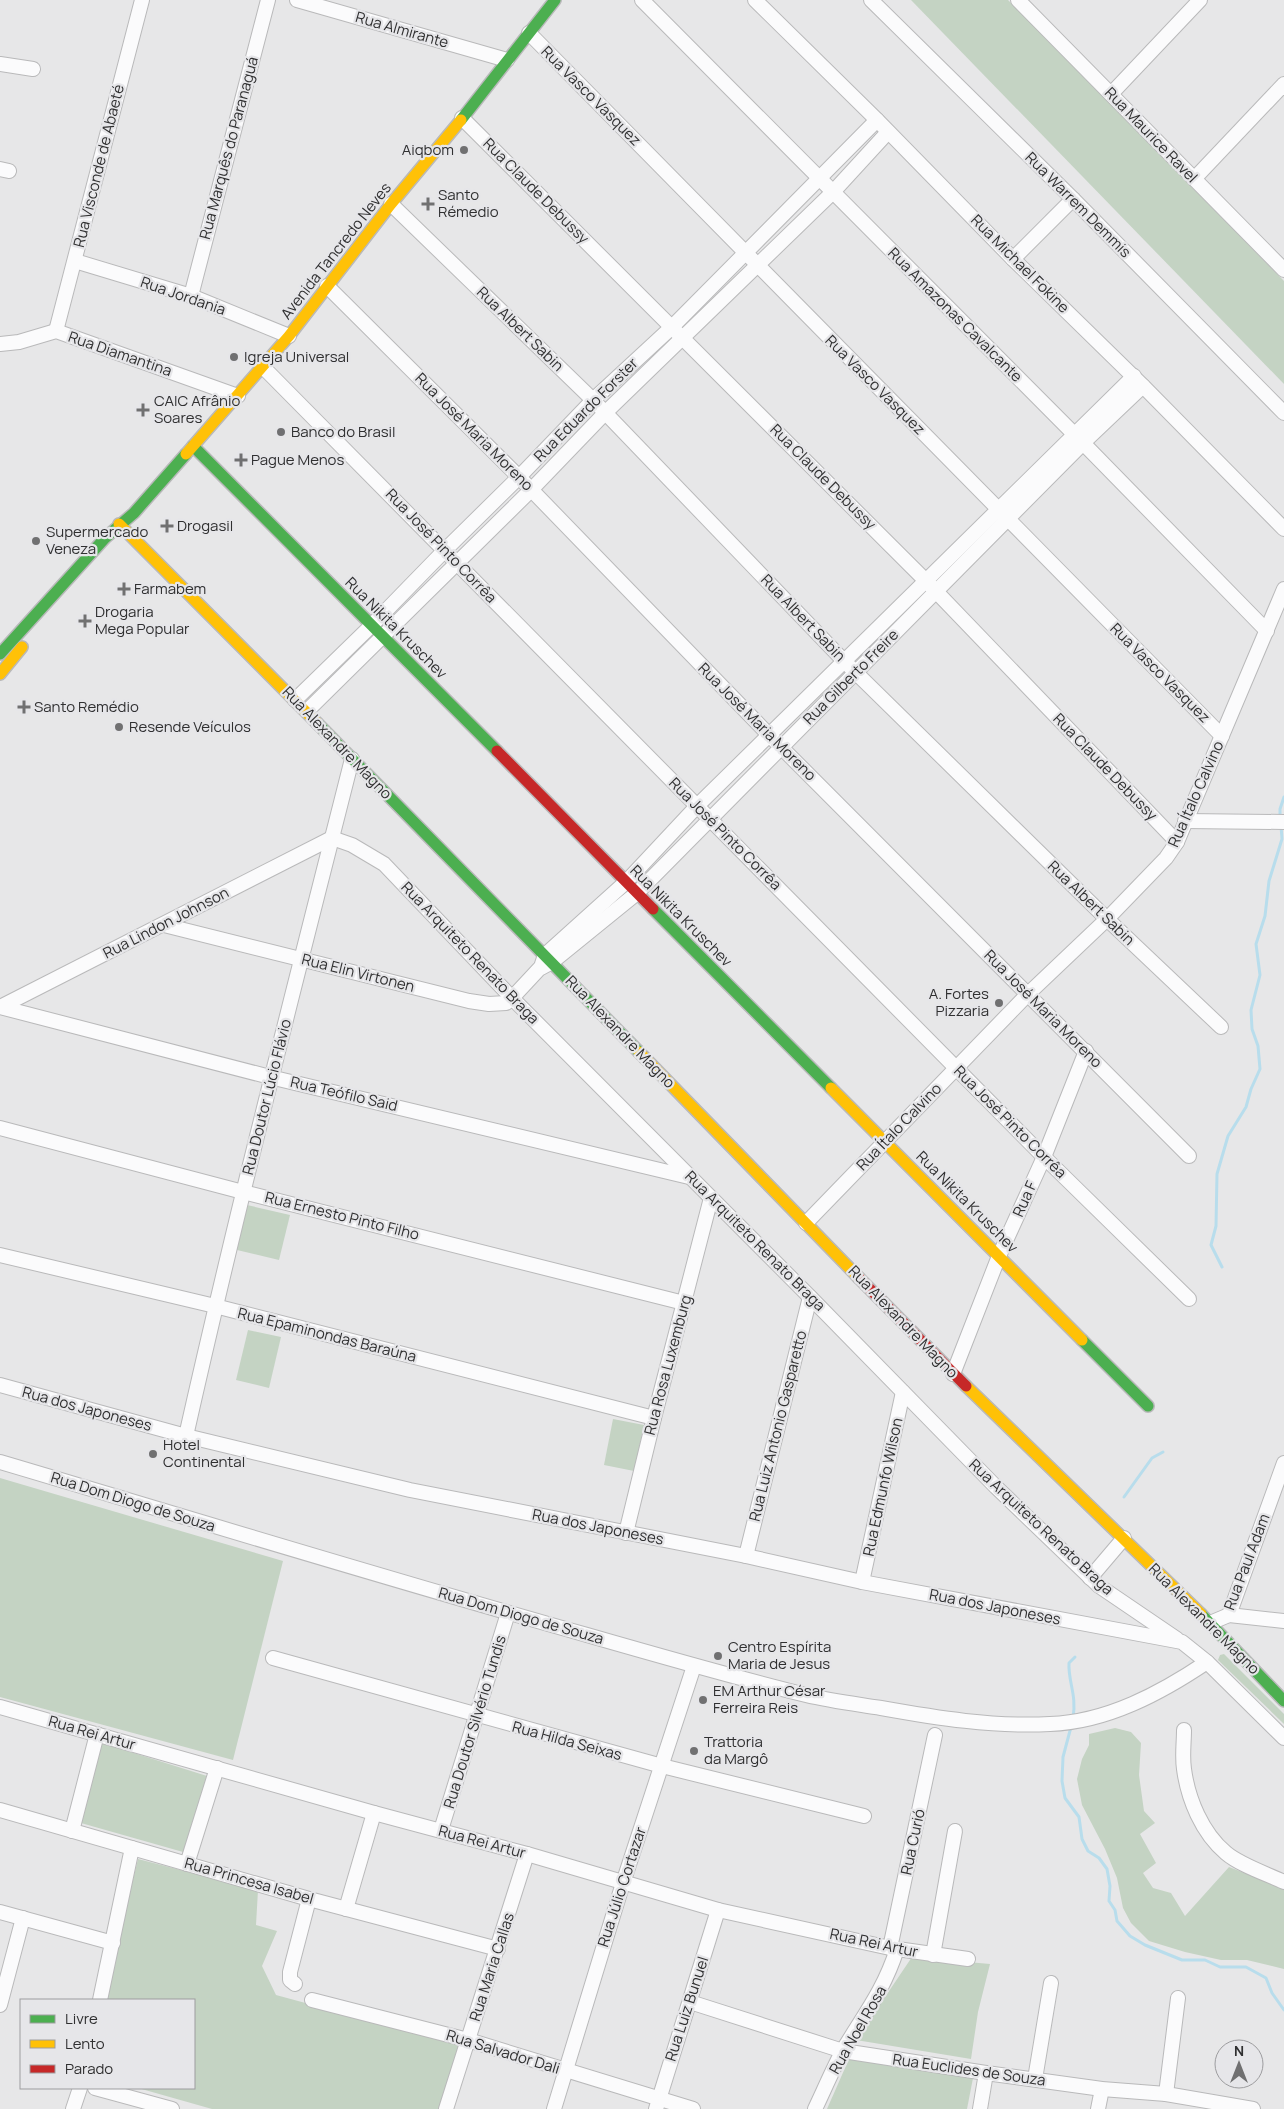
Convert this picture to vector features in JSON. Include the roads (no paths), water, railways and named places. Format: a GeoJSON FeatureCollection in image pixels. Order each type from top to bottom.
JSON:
{"type":"FeatureCollection","features":[{"type":"Feature","properties":{"kind":"street","name":"Rua Visconde de Abaeté"},"geometry":{"type":"LineString","coordinates":[[56,331],[142,0]]}},
{"type":"Feature","properties":{"kind":"street","name":"Rua Marquês do Paranaguá"},"geometry":{"type":"LineString","coordinates":[[190,296],[268,0]]}},
{"type":"Feature","properties":{"kind":"street","name":"Rua Almirante"},"geometry":{"type":"LineString","coordinates":[[297,0],[506,60]]}},
{"type":"Feature","properties":{"kind":"street","name":"Avenida Tancredo Neves"},"geometry":{"type":"LineString","coordinates":[[0,654],[49,599],[123,528],[134,513],[263,367],[554,0]]}},
{"type":"Feature","properties":{"kind":"street","name":"Rua Amazonas Cavalcante"},"geometry":{"type":"LineString","coordinates":[[642,0],[1078,438],[1267,631]]}},
{"type":"Feature","properties":{"kind":"street","name":"Rua Michael Fokine"},"geometry":{"type":"LineString","coordinates":[[754,0],[877,120],[1013,259],[1138,381],[1284,529]]}},
{"type":"Feature","properties":{"kind":"street","name":"Rua Warrem Demmis"},"geometry":{"type":"LineString","coordinates":[[871,0],[1073,199],[1284,412]]}},
{"type":"Feature","properties":{"kind":"street"},"geometry":{"type":"LineString","coordinates":[[1112,94],[1200,0]]}},
{"type":"Feature","properties":{"kind":"street","name":"Rua Maurice Ravel"},"geometry":{"type":"LineString","coordinates":[[1026,3],[1194,179],[1283,265]]}},
{"type":"Feature","properties":{"kind":"street","name":"Rua Vasco Vasquez"},"geometry":{"type":"LineString","coordinates":[[529,33],[1222,736]]}},
{"type":"Feature","properties":{"kind":"street"},"geometry":{"type":"LineString","coordinates":[[0,64],[33,69]]}},
{"type":"Feature","properties":{"kind":"street"},"geometry":{"type":"LineString","coordinates":[[1194,179],[1284,84]]}},
{"type":"Feature","properties":{"kind":"street","name":"Rua Claude Debussy"},"geometry":{"type":"LineString","coordinates":[[462,118],[937,592],[1177,842]]}},
{"type":"Feature","properties":{"kind":"street","name":"Rua Eduardo Forster"},"geometry":{"type":"LineString","coordinates":[[295,700],[372,625],[593,400],[672,327],[744,252],[820,179],[877,120]]}},
{"type":"Feature","properties":{"kind":"street","name":"Rua Eduardo Forster"},"geometry":{"type":"LineString","coordinates":[[307,711],[531,490],[606,412],[833,192],[888,132]]}},
{"type":"Feature","properties":{"kind":"street"},"geometry":{"type":"LineString","coordinates":[[1013,259],[1073,199]]}},
{"type":"Feature","properties":{"kind":"street","name":"Rua Albert Sabin"},"geometry":{"type":"LineString","coordinates":[[391,204],[606,412],[855,672],[1107,919],[1221,1027]]}},
{"type":"Feature","properties":{"kind":"street","name":"Rua Jordania"},"geometry":{"type":"LineString","coordinates":[[75,261],[190,296],[289,336]]}},
{"type":"Feature","properties":{"kind":"street","name":"Rua José Maria Moreno"},"geometry":{"type":"LineString","coordinates":[[327,286],[519,477],[769,735],[1189,1156]]}},
{"type":"Feature","properties":{"kind":"street","name":"Rua Diamantina"},"geometry":{"type":"LineString","coordinates":[[0,344],[18,342],[56,331],[238,396]]}},
{"type":"Feature","properties":{"kind":"street","name":"Rua José Pinto Corrêa"},"geometry":{"type":"LineString","coordinates":[[263,367],[1044,1157],[1189,1299]]}},
{"type":"Feature","properties":{"kind":"street","name":"Rua Gilberto Freire"},"geometry":{"type":"LineString","coordinates":[[549,959],[626,882],[698,805],[844,661],[926,581],[1003,513],[1138,381]]}},
{"type":"Feature","properties":{"kind":"street","name":"Rua Nikita Kruschev"},"geometry":{"type":"LineString","coordinates":[[193,446],[1148,1406]]}},
{"type":"Feature","properties":{"kind":"street","name":"Rua Gilberto Freire"},"geometry":{"type":"LineString","coordinates":[[549,959],[637,894],[781,746],[937,592],[1003,513]]}},
{"type":"Feature","properties":{"kind":"street","name":"Avenida Tancredo Neves"},"geometry":{"type":"LineString","coordinates":[[116,543],[123,528]]}},
{"type":"Feature","properties":{"kind":"street","name":"Rua Alexandre Magno"},"geometry":{"type":"LineString","coordinates":[[123,528],[307,711],[953,1374],[1124,1538],[1210,1623],[1284,1701]]}},
{"type":"Feature","properties":{"kind":"street"},"geometry":{"type":"LineString","coordinates":[[0,674],[37,628],[104,556]]}},
{"type":"Feature","properties":{"kind":"street","name":"Rua Ítalo Calvino"},"geometry":{"type":"LineString","coordinates":[[806,1223],[1028,994],[1107,919],[1166,858],[1177,842],[1284,589]]}},
{"type":"Feature","properties":{"kind":"street","name":"Rua Doutor Lúcio Flávio"},"geometry":{"type":"LineString","coordinates":[[186,1436],[270,1076],[303,959],[352,759]]}},
{"type":"Feature","properties":{"kind":"street"},"geometry":{"type":"LineString","coordinates":[[1185,821],[1278,822]]}},
{"type":"Feature","properties":{"kind":"street","name":"Rua Lindon Johnson"},"geometry":{"type":"LineString","coordinates":[[0,1007],[332,838]]}},
{"type":"Feature","properties":{"kind":"street","name":"Rua Arquiteto Renato Braga"},"geometry":{"type":"LineString","coordinates":[[332,838],[352,845],[384,864],[512,998],[996,1487],[1099,1586],[1182,1642]]}},
{"type":"Feature","properties":{"kind":"street","name":"Rua Elin Virtonen"},"geometry":{"type":"LineString","coordinates":[[164,925],[469,1001],[498,1004],[506,1003],[512,998]]}},
{"type":"Feature","properties":{"kind":"street"},"geometry":{"type":"LineString","coordinates":[[512,998],[549,959]]}},
{"type":"Feature","properties":{"kind":"street","name":"Rua Teófilo Said"},"geometry":{"type":"LineString","coordinates":[[0,1007],[270,1076],[690,1177]]}},
{"type":"Feature","properties":{"kind":"street","name":"Rua F"},"geometry":{"type":"LineString","coordinates":[[953,1374],[999,1256],[1044,1157],[1086,1051]]}},
{"type":"Feature","properties":{"kind":"street","name":"Rua Ernesto Pinto Filho"},"geometry":{"type":"LineString","coordinates":[[0,1128],[243,1192],[684,1303]]}},
{"type":"Feature","properties":{"kind":"street","name":"Rua Rosa Luxemburg"},"geometry":{"type":"LineString","coordinates":[[626,1533],[711,1198]]}},
{"type":"Feature","properties":{"kind":"street","name":"Rua Epaminondas Baraúna"},"geometry":{"type":"LineString","coordinates":[[0,1255],[215,1306],[654,1418]]}},
{"type":"Feature","properties":{"kind":"street","name":"Rua Luiz Antonio Gasparetto"},"geometry":{"type":"LineString","coordinates":[[746,1556],[810,1297]]}},
{"type":"Feature","properties":{"kind":"street","name":"Rua dos Japoneses"},"geometry":{"type":"LineString","coordinates":[[0,1385],[186,1436],[410,1490],[746,1556],[862,1582],[1182,1642],[1202,1659]]}},
{"type":"Feature","properties":{"kind":"street","name":"Rua Edmunfo Wilson"},"geometry":{"type":"LineString","coordinates":[[862,1582],[903,1392]]}},
{"type":"Feature","properties":{"kind":"street","name":"Rua Dom Diogo de Souza"},"geometry":{"type":"LineString","coordinates":[[0,1462],[508,1613],[694,1666],[809,1696],[938,1718],[972,1723],[1051,1724],[1099,1715],[1160,1692],[1202,1659]]}},
{"type":"Feature","properties":{"kind":"street","name":"Rua Paul Adam"},"geometry":{"type":"LineString","coordinates":[[1210,1623],[1229,1615],[1284,1463]]}},
{"type":"Feature","properties":{"kind":"street"},"geometry":{"type":"LineString","coordinates":[[1090,1578],[1124,1538]]}},
{"type":"Feature","properties":{"kind":"street","name":"Rua Doutor Silvério Tundis"},"geometry":{"type":"LineString","coordinates":[[442,1830],[508,1613]]}},
{"type":"Feature","properties":{"kind":"street"},"geometry":{"type":"LineString","coordinates":[[1229,1615],[1284,1621]]}},
{"type":"Feature","properties":{"kind":"street","name":"Rua Hilda Seixas"},"geometry":{"type":"LineString","coordinates":[[273,1658],[476,1716],[662,1766],[864,1816]]}},
{"type":"Feature","properties":{"kind":"street"},"geometry":{"type":"LineString","coordinates":[[1202,1659],[1284,1738]]}},
{"type":"Feature","properties":{"kind":"street","name":"Rua Júlio Cortazar"},"geometry":{"type":"LineString","coordinates":[[554,2109],[623,1883],[694,1666]]}},
{"type":"Feature","properties":{"kind":"street","name":"Rua Rei Artur"},"geometry":{"type":"LineString","coordinates":[[0,1707],[374,1814],[442,1830],[527,1854],[718,1910],[893,1948],[968,1959]]}},
{"type":"Feature","properties":{"kind":"street"},"geometry":{"type":"LineString","coordinates":[[1184,1730],[1183,1767],[1188,1790],[1208,1834],[1226,1854],[1284,1882]]}},
{"type":"Feature","properties":{"kind":"street"},"geometry":{"type":"LineString","coordinates":[[72,1831],[97,1734]]}},
{"type":"Feature","properties":{"kind":"street","name":"Rua Curió"},"geometry":{"type":"LineString","coordinates":[[893,1948],[935,1736]]}},
{"type":"Feature","properties":{"kind":"street"},"geometry":{"type":"LineString","coordinates":[[187,1864],[217,1768]]}},
{"type":"Feature","properties":{"kind":"street","name":"Rua Princesa Isabel"},"geometry":{"type":"LineString","coordinates":[[0,1810],[309,1899],[498,1949]]}},
{"type":"Feature","properties":{"kind":"street"},"geometry":{"type":"LineString","coordinates":[[346,1909],[374,1814]]}},
{"type":"Feature","properties":{"kind":"street"},"geometry":{"type":"LineString","coordinates":[[933,1955],[955,1831]]}},
{"type":"Feature","properties":{"kind":"street"},"geometry":{"type":"LineString","coordinates":[[100,1999],[132,1848]]}},
{"type":"Feature","properties":{"kind":"street","name":"Rua Maria Callas"},"geometry":{"type":"LineString","coordinates":[[446,2109],[527,1854]]}},
{"type":"Feature","properties":{"kind":"street"},"geometry":{"type":"LineString","coordinates":[[295,1984],[290,1980],[290,1972],[309,1899]]}},
{"type":"Feature","properties":{"kind":"street","name":"Rua Luiz Bunuel"},"geometry":{"type":"LineString","coordinates":[[657,2104],[718,1910]]}},
{"type":"Feature","properties":{"kind":"street"},"geometry":{"type":"LineString","coordinates":[[0,1912],[113,1943]]}},
{"type":"Feature","properties":{"kind":"street"},"geometry":{"type":"LineString","coordinates":[[0,2005],[23,1918]]}},
{"type":"Feature","properties":{"kind":"street","name":"Rua Noel Rosa"},"geometry":{"type":"LineString","coordinates":[[815,2109],[843,2051],[876,2000],[889,1973],[893,1948]]}},
{"type":"Feature","properties":{"kind":"street"},"geometry":{"type":"LineString","coordinates":[[1035,2079],[1051,1983]]}},
{"type":"Feature","properties":{"kind":"street"},"geometry":{"type":"LineString","coordinates":[[1166,2094],[1178,1998]]}},
{"type":"Feature","properties":{"kind":"street","name":"Rua Salvador Dali"},"geometry":{"type":"LineString","coordinates":[[312,2000],[468,2040],[566,2070],[657,2104],[693,2109]]}},
{"type":"Feature","properties":{"kind":"street","name":"Rua Euclides de Souza"},"geometry":{"type":"LineString","coordinates":[[690,2002],[843,2051],[986,2073],[1166,2094],[1227,2107],[1253,2109]]}},
{"type":"Feature","properties":{"kind":"street"},"geometry":{"type":"LineString","coordinates":[[980,2109],[986,2073]]}},
{"type":"Feature","properties":{"kind":"street"},"geometry":{"type":"LineString","coordinates":[[1098,2109],[1102,2088]]}},
{"type":"Feature","properties":{"kind":"street"},"geometry":{"type":"LineString","coordinates":[[73,2109],[80,2089]]}},
{"type":"Feature","properties":{"kind":"street"},"geometry":{"type":"LineString","coordinates":[[99,2089],[172,2109]]}},
{"type":"Feature","properties":{"kind":"waterway"},"geometry":{"type":"LineString","coordinates":[[1280,817],[1280,809],[1284,797]]}},
{"type":"Feature","properties":{"kind":"waterway"},"geometry":{"type":"LineString","coordinates":[[1222,1267],[1211,1245],[1216,1226],[1217,1174],[1228,1136],[1246,1107],[1251,1089],[1260,1069],[1258,1046],[1252,1029],[1251,1010],[1260,975],[1256,944],[1265,916],[1269,881],[1282,839],[1281,826]]}},
{"type":"Feature","properties":{"kind":"waterway"},"geometry":{"type":"LineString","coordinates":[[1124,1497],[1152,1458],[1163,1452]]}},
{"type":"Feature","properties":{"kind":"waterway"},"geometry":{"type":"LineString","coordinates":[[1073,1718],[1074,1702],[1069,1663],[1075,1657]]}},
{"type":"Feature","properties":{"kind":"waterway"},"geometry":{"type":"LineString","coordinates":[[1071,1727],[1063,1757],[1062,1781],[1065,1798],[1079,1817],[1082,1839],[1088,1851],[1099,1858],[1107,1869],[1110,1886],[1109,1901],[1115,1910],[1117,1921],[1130,1936],[1145,1945],[1182,1960],[1205,1960],[1220,1967],[1246,1967],[1266,1978],[1272,1993],[1284,2010]]}},
{"type":"Feature","properties":{"kind":"place","name":"Aiqbom"},"geometry":{"type":"Point","coordinates":[464,150]}},
{"type":"Feature","properties":{"kind":"place","name":"Santo Rémedio"},"geometry":{"type":"Point","coordinates":[428,204]}},
{"type":"Feature","properties":{"kind":"place","name":"Igreja Universal"},"geometry":{"type":"Point","coordinates":[234,357]}},
{"type":"Feature","properties":{"kind":"place","name":"CAIC Afrânio Soares"},"geometry":{"type":"Point","coordinates":[143,410]}},
{"type":"Feature","properties":{"kind":"place","name":"Banco do Brasil"},"geometry":{"type":"Point","coordinates":[281,432]}},
{"type":"Feature","properties":{"kind":"place","name":"Pague Menos"},"geometry":{"type":"Point","coordinates":[241,460]}},
{"type":"Feature","properties":{"kind":"place","name":"Drogasil"},"geometry":{"type":"Point","coordinates":[167,526]}},
{"type":"Feature","properties":{"kind":"place","name":"Supermercado Veneza"},"geometry":{"type":"Point","coordinates":[36,541]}},
{"type":"Feature","properties":{"kind":"place","name":"Farmabem"},"geometry":{"type":"Point","coordinates":[124,589]}},
{"type":"Feature","properties":{"kind":"place","name":"Drogaria Mega Popular"},"geometry":{"type":"Point","coordinates":[85,621]}},
{"type":"Feature","properties":{"kind":"place","name":"Santo Remédio"},"geometry":{"type":"Point","coordinates":[24,707]}},
{"type":"Feature","properties":{"kind":"place","name":"Resende Veículos"},"geometry":{"type":"Point","coordinates":[119,727]}},
{"type":"Feature","properties":{"kind":"place","name":"A. Fortes Pizzaria"},"geometry":{"type":"Point","coordinates":[999,1003]}},
{"type":"Feature","properties":{"kind":"place","name":"Hotel Continental"},"geometry":{"type":"Point","coordinates":[153,1454]}},
{"type":"Feature","properties":{"kind":"place","name":"Centro Espírita Maria de Jesus"},"geometry":{"type":"Point","coordinates":[718,1656]}},
{"type":"Feature","properties":{"kind":"place","name":"EM Arthur César Ferreira Reis"},"geometry":{"type":"Point","coordinates":[703,1700]}},
{"type":"Feature","properties":{"kind":"place","name":"Trattoria da Margô"},"geometry":{"type":"Point","coordinates":[694,1751]}}]}
